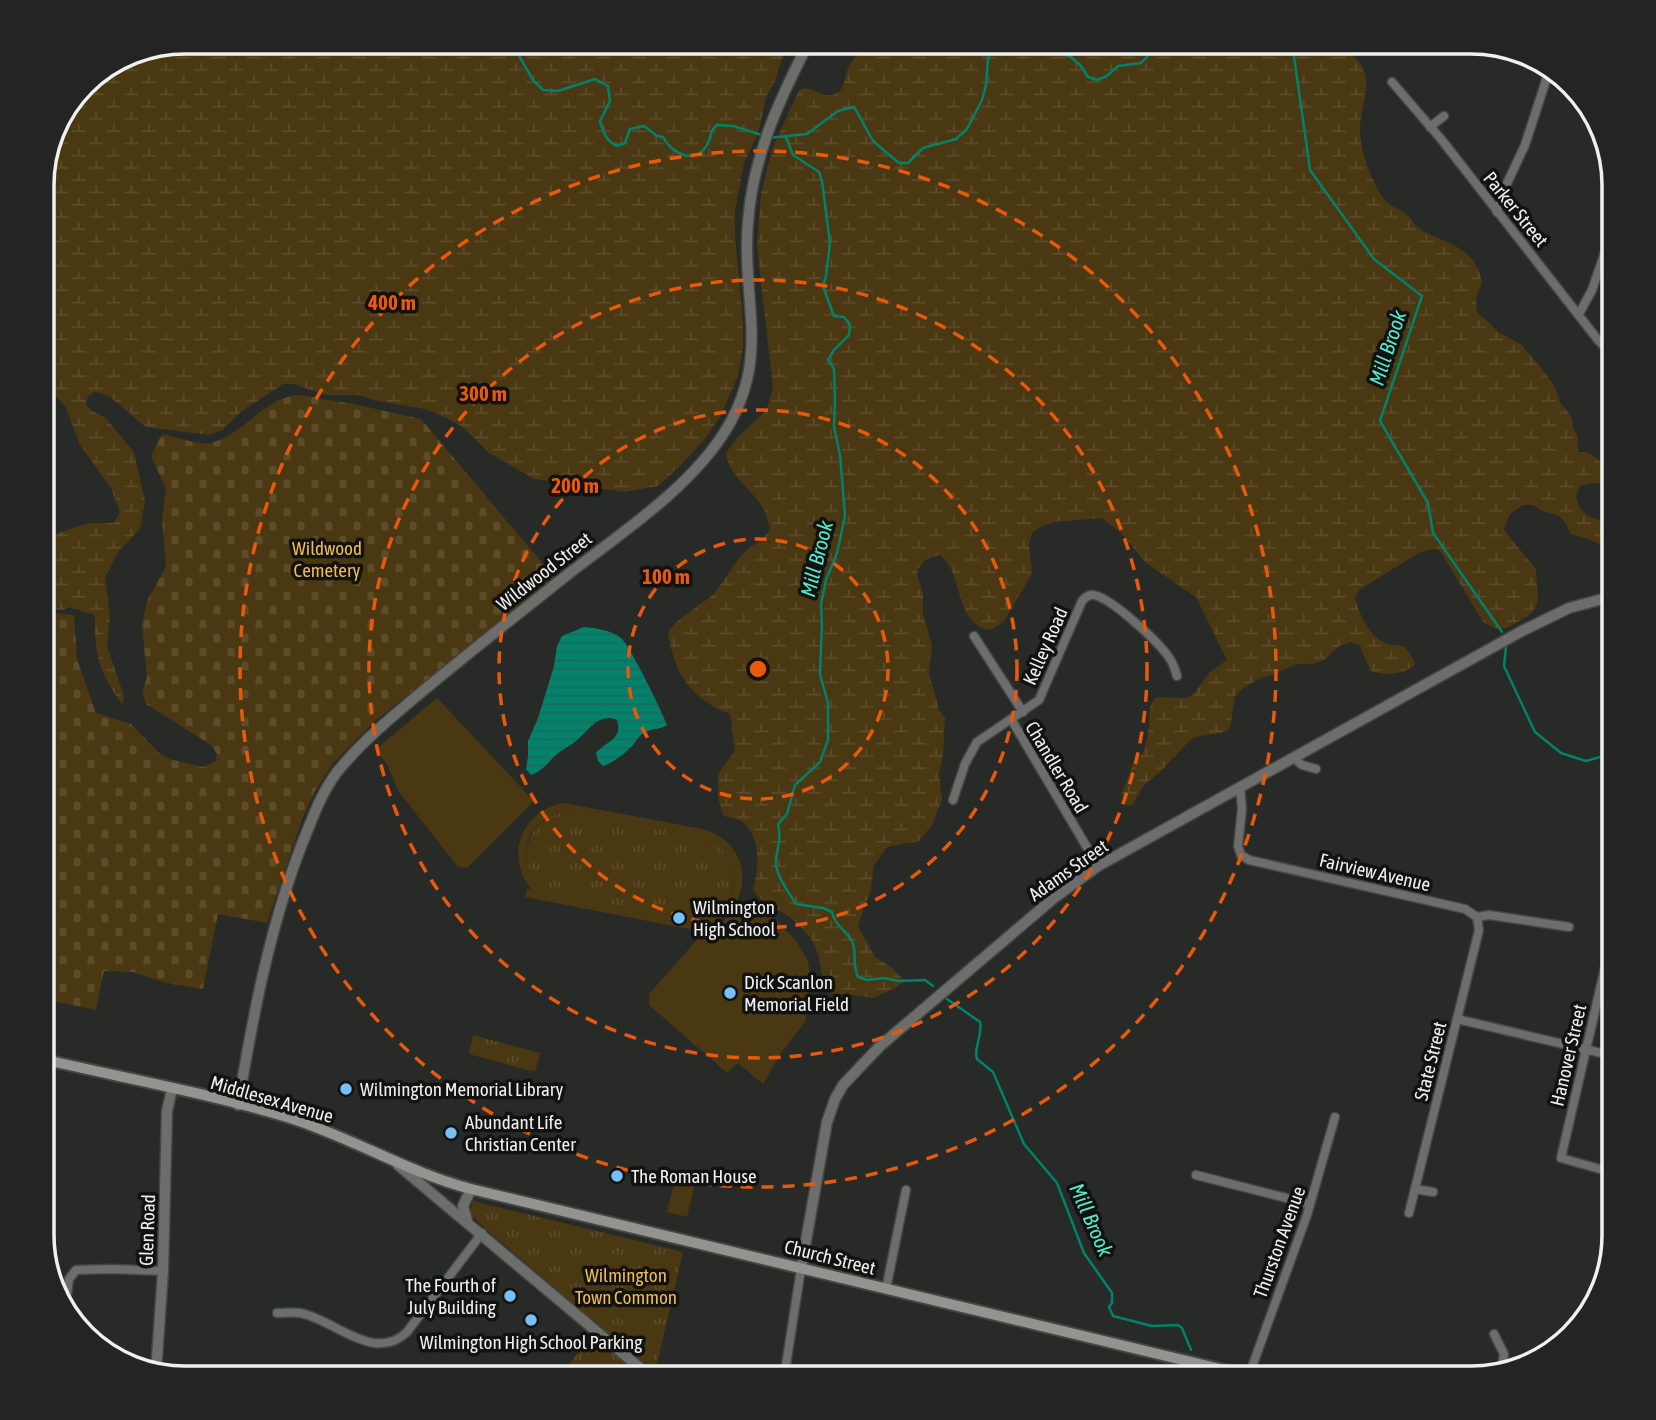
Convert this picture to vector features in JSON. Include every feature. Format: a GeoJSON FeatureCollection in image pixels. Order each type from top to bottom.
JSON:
{"type":"FeatureCollection","features":[{"type":"Feature","properties":{"kind":"main road","name":"Middlesex Avenue"},"geometry":{"type":"LineString","coordinates":[[55,1062],[238,1105],[319,1128],[396,1163]]}},
{"type":"Feature","properties":{"kind":"main road","name":"Church Street"},"geometry":{"type":"LineString","coordinates":[[396,1163],[471,1189],[1205,1366]]}},
{"type":"Feature","properties":{"kind":"street","name":"Wildwood Street"},"geometry":{"type":"LineString","coordinates":[[238,1105],[258,991],[284,896],[313,815],[341,766],[379,728],[450,668],[665,496],[706,457],[735,414],[746,386],[752,353],[747,225],[751,194],[761,146],[782,95],[804,54]]}},
{"type":"Feature","properties":{"kind":"street"},"geometry":{"type":"LineString","coordinates":[[1497,212],[1525,145],[1547,79]]}},
{"type":"Feature","properties":{"kind":"street","name":"Parker Street"},"geometry":{"type":"LineString","coordinates":[[1392,82],[1602,344]]}},
{"type":"Feature","properties":{"kind":"street"},"geometry":{"type":"LineString","coordinates":[[1430,127],[1444,117]]}},
{"type":"Feature","properties":{"kind":"street"},"geometry":{"type":"LineString","coordinates":[[1579,314],[1592,290],[1602,261]]}},
{"type":"Feature","properties":{"kind":"street","name":"Kelley Road"},"geometry":{"type":"LineString","coordinates":[[953,800],[965,764],[977,742],[1023,712],[1040,697],[1082,601],[1091,595],[1101,598],[1146,631],[1170,658],[1177,676]]}},
{"type":"Feature","properties":{"kind":"street","name":"Adams Street"},"geometry":{"type":"LineString","coordinates":[[786,1366],[827,1122],[843,1085],[869,1056],[1061,892],[1098,866],[1521,631],[1569,608],[1602,599]]}},
{"type":"Feature","properties":{"kind":"street"},"geometry":{"type":"LineString","coordinates":[[974,636],[1023,712]]}},
{"type":"Feature","properties":{"kind":"street","name":"Chandler Road"},"geometry":{"type":"LineString","coordinates":[[1011,719],[1098,866]]}},
{"type":"Feature","properties":{"kind":"street"},"geometry":{"type":"LineString","coordinates":[[1294,758],[1302,765],[1316,769]]}},
{"type":"Feature","properties":{"kind":"street","name":"Fairview Avenue"},"geometry":{"type":"LineString","coordinates":[[1240,787],[1242,809],[1238,846],[1241,855],[1247,858],[1465,909],[1478,917],[1489,915],[1569,927]]}},
{"type":"Feature","properties":{"kind":"street","name":"State Street"},"geometry":{"type":"LineString","coordinates":[[1409,1213],[1479,930],[1478,917]]}},
{"type":"Feature","properties":{"kind":"street","name":"Hanover Street"},"geometry":{"type":"LineString","coordinates":[[1602,980],[1561,1158],[1602,1170]]}},
{"type":"Feature","properties":{"kind":"street"},"geometry":{"type":"LineString","coordinates":[[1457,1019],[1602,1053]]}},
{"type":"Feature","properties":{"kind":"street","name":"Glen Road"},"geometry":{"type":"LineString","coordinates":[[157,1362],[163,1272],[167,1111],[172,1089]]}},
{"type":"Feature","properties":{"kind":"street","name":"Thurston Avenue"},"geometry":{"type":"LineString","coordinates":[[1255,1366],[1310,1204],[1335,1117]]}},
{"type":"Feature","properties":{"kind":"street","name":"Middlesex Avenue"},"geometry":{"type":"LineString","coordinates":[[396,1163],[638,1366]]}},
{"type":"Feature","properties":{"kind":"street"},"geometry":{"type":"LineString","coordinates":[[1196,1175],[1310,1204]]}},
{"type":"Feature","properties":{"kind":"street"},"geometry":{"type":"LineString","coordinates":[[470,1223],[463,1206],[471,1189]]}},
{"type":"Feature","properties":{"kind":"street"},"geometry":{"type":"LineString","coordinates":[[1415,1189],[1433,1192]]}},
{"type":"Feature","properties":{"kind":"street"},"geometry":{"type":"LineString","coordinates":[[886,1289],[905,1190]]}},
{"type":"Feature","properties":{"kind":"street"},"geometry":{"type":"LineString","coordinates":[[277,1313],[301,1313],[372,1342],[393,1342],[407,1332],[482,1233]]}},
{"type":"Feature","properties":{"kind":"street"},"geometry":{"type":"LineString","coordinates":[[67,1291],[69,1279],[76,1270],[163,1272]]}},
{"type":"Feature","properties":{"kind":"street"},"geometry":{"type":"LineString","coordinates":[[1494,1334],[1504,1353],[1503,1362]]}},
{"type":"Feature","properties":{"kind":"green space"},"geometry":{"type":"Polygon","coordinates":[[[185,54],[784,54],[775,81],[766,97],[758,134],[744,163],[735,210],[743,322],[743,347],[738,376],[721,415],[704,440],[658,486],[624,492],[534,479],[489,453],[464,428],[447,418],[425,409],[377,401],[359,395],[327,395],[293,384],[283,384],[241,412],[222,430],[209,435],[146,427],[109,396],[95,392],[88,396],[86,405],[105,417],[134,452],[145,501],[140,529],[119,551],[105,577],[110,616],[107,646],[124,696],[122,704],[103,672],[97,652],[95,615],[69,607],[55,609],[55,534],[89,523],[114,523],[120,512],[111,488],[80,445],[66,408],[55,396],[55,168],[61,143],[81,106],[106,81],[135,64],[168,55],[185,54]]]}},
{"type":"Feature","properties":{"kind":"green space"},"geometry":{"type":"Polygon","coordinates":[[[858,54],[1350,54],[1359,62],[1366,79],[1360,138],[1366,164],[1381,195],[1389,204],[1408,215],[1416,226],[1465,252],[1472,260],[1482,283],[1476,298],[1477,312],[1500,333],[1522,345],[1555,387],[1560,402],[1572,418],[1573,428],[1578,436],[1578,452],[1587,452],[1602,462],[1602,484],[1589,483],[1580,486],[1576,496],[1585,513],[1602,520],[1602,545],[1571,534],[1557,515],[1533,505],[1523,505],[1510,514],[1504,528],[1506,533],[1536,569],[1538,600],[1535,609],[1528,616],[1507,628],[1497,629],[1484,623],[1440,551],[1435,549],[1420,552],[1359,590],[1355,599],[1373,634],[1385,643],[1405,647],[1415,665],[1394,674],[1371,671],[1359,645],[1350,642],[1339,646],[1323,661],[1296,664],[1260,678],[1235,696],[1230,729],[1190,740],[1144,785],[1129,806],[1124,804],[1122,794],[1133,764],[1143,753],[1148,735],[1150,707],[1154,699],[1192,696],[1209,673],[1227,660],[1196,597],[1146,563],[1121,533],[1102,518],[1054,522],[1032,533],[1029,544],[1032,574],[1004,621],[991,630],[979,626],[970,618],[947,562],[939,555],[925,560],[917,574],[923,593],[923,614],[932,645],[929,673],[939,710],[945,718],[939,773],[942,800],[932,825],[919,841],[887,847],[874,865],[871,888],[868,899],[862,906],[858,926],[875,957],[904,980],[897,987],[873,998],[831,994],[810,938],[787,915],[764,902],[753,889],[757,872],[757,852],[752,833],[739,820],[723,815],[718,797],[718,774],[735,751],[730,714],[705,701],[687,683],[675,661],[668,634],[680,619],[715,592],[741,556],[762,539],[770,528],[762,506],[731,469],[726,453],[737,438],[766,411],[773,388],[757,246],[761,194],[772,149],[799,90],[836,94],[844,83],[850,64],[858,54]]]}},
{"type":"Feature","properties":{"kind":"green space","name":"Wildwood Cemetery"},"geometry":{"type":"Polygon","coordinates":[[[299,395],[421,419],[554,577],[375,721],[333,763],[315,791],[303,817],[267,923],[218,914],[203,989],[166,983],[133,972],[104,971],[96,1010],[55,1001],[55,613],[74,615],[77,659],[96,713],[131,724],[160,754],[169,759],[204,767],[216,761],[217,754],[211,745],[146,704],[142,692],[147,677],[142,625],[147,601],[166,567],[162,519],[166,489],[151,456],[162,434],[211,443],[223,439],[264,409],[287,397],[299,395]]]}},
{"type":"Feature","properties":{"kind":"green space"},"geometry":{"type":"Polygon","coordinates":[[[437,698],[534,801],[467,868],[458,867],[399,792],[387,764],[375,750],[437,698]]]}},
{"type":"Feature","properties":{"kind":"green space"},"geometry":{"type":"Polygon","coordinates":[[[564,803],[702,829],[722,838],[735,851],[741,867],[742,884],[737,901],[726,915],[710,925],[689,929],[525,897],[527,889],[531,889],[519,862],[522,836],[528,824],[549,807],[564,803]],[[567,812],[540,823],[531,834],[527,859],[539,883],[551,892],[695,920],[722,907],[734,885],[730,861],[721,849],[709,840],[567,812]]]}},
{"type":"Feature","properties":{"kind":"green space"},"geometry":{"type":"Polygon","coordinates":[[[567,812],[700,837],[716,844],[727,855],[732,868],[734,882],[730,896],[722,908],[709,916],[692,920],[550,892],[530,871],[528,845],[532,833],[540,823],[567,812]]]}},
{"type":"Feature","properties":{"kind":"green space","name":"Dick Scanlon Memorial Field"},"geometry":{"type":"Polygon","coordinates":[[[751,902],[777,920],[797,942],[808,961],[811,982],[805,1022],[781,1053],[763,1084],[738,1063],[727,1073],[649,1005],[649,994],[702,934],[751,902]]]}},
{"type":"Feature","properties":{"kind":"green space"},"geometry":{"type":"Polygon","coordinates":[[[473,1035],[540,1053],[535,1072],[469,1054],[473,1035]]]}},
{"type":"Feature","properties":{"kind":"green space"},"geometry":{"type":"Polygon","coordinates":[[[675,1179],[695,1184],[687,1217],[667,1212],[675,1179]]]}},
{"type":"Feature","properties":{"kind":"green space","name":"Wilmington Town Common"},"geometry":{"type":"Polygon","coordinates":[[[473,1201],[683,1252],[657,1366],[647,1366],[480,1224],[470,1212],[473,1201]]]}},
{"type":"Feature","properties":{"kind":"green space"},"geometry":{"type":"Polygon","coordinates":[[[592,1335],[630,1366],[567,1366],[592,1335]]]}},
{"type":"Feature","properties":{"kind":"shaded area"},"geometry":{"type":"Polygon","coordinates":[[[584,627],[608,631],[621,638],[638,665],[667,725],[643,733],[621,756],[603,766],[596,753],[616,736],[618,727],[617,720],[599,720],[542,769],[531,775],[526,769],[528,741],[554,666],[557,646],[562,636],[584,627]]]}},
{"type":"Feature","properties":{"kind":"waterway"},"geometry":{"type":"LineString","coordinates":[[518,54],[533,80],[543,90],[558,91],[595,79],[608,86],[610,101],[600,121],[610,142],[617,146],[625,143],[630,129],[644,126],[657,136],[663,137],[677,152],[690,156],[702,151],[717,125],[733,126],[762,135]]}},
{"type":"Feature","properties":{"kind":"waterway"},"geometry":{"type":"LineString","coordinates":[[768,138],[807,134],[838,111],[853,107],[873,141],[899,163],[908,163],[923,148],[956,139],[967,129],[982,100],[990,54]]}},
{"type":"Feature","properties":{"kind":"waterway"},"geometry":{"type":"LineString","coordinates":[[1062,54],[1071,57],[1081,66],[1088,77],[1097,80],[1107,76],[1118,66],[1141,63],[1150,54]]}},
{"type":"Feature","properties":{"kind":"waterway","name":"Mill Brook"},"geometry":{"type":"LineString","coordinates":[[1294,54],[1310,170],[1374,259],[1422,296],[1380,421],[1428,503],[1433,533],[1502,632]]}},
{"type":"Feature","properties":{"kind":"waterway","name":"Mill Brook"},"geometry":{"type":"LineString","coordinates":[[786,137],[793,155],[819,172],[830,243],[823,286],[834,316],[844,317],[850,325],[849,335],[828,360],[834,369],[834,427],[840,455],[845,516],[821,604],[820,674],[828,703],[828,740],[820,762],[795,785],[787,814],[778,824],[777,868],[796,904],[832,912],[852,941],[858,977],[867,980],[925,980],[933,986]]}},
{"type":"Feature","properties":{"kind":"waterway","name":"Mill Brook"},"geometry":{"type":"LineString","coordinates":[[1506,647],[1504,666],[1535,732],[1561,753],[1586,761],[1602,756]]}},
{"type":"Feature","properties":{"kind":"waterway","name":"Mill Brook"},"geometry":{"type":"LineString","coordinates":[[947,999],[980,1022],[977,1059],[993,1072],[1024,1144],[1057,1183],[1084,1253],[1112,1293],[1109,1307],[1113,1316],[1152,1326],[1178,1325],[1182,1328],[1191,1350]]}},
{"type":"Feature","properties":{"kind":"place","name":"Wilmington High School"},"geometry":{"type":"Point","coordinates":[679,918]}},
{"type":"Feature","properties":{"kind":"place","name":"Dick Scanlon Memorial Field"},"geometry":{"type":"Point","coordinates":[730,993]}},
{"type":"Feature","properties":{"kind":"place","name":"Wilmington Memorial Library"},"geometry":{"type":"Point","coordinates":[346,1089]}},
{"type":"Feature","properties":{"kind":"place","name":"Abundant Life Christian Center"},"geometry":{"type":"Point","coordinates":[451,1133]}},
{"type":"Feature","properties":{"kind":"place","name":"The Roman House"},"geometry":{"type":"Point","coordinates":[617,1176]}},
{"type":"Feature","properties":{"kind":"place","name":"The Fourth of July Building"},"geometry":{"type":"Point","coordinates":[510,1296]}},
{"type":"Feature","properties":{"kind":"place","name":"Wilmington High School Parking"},"geometry":{"type":"Point","coordinates":[531,1320]}}]}
